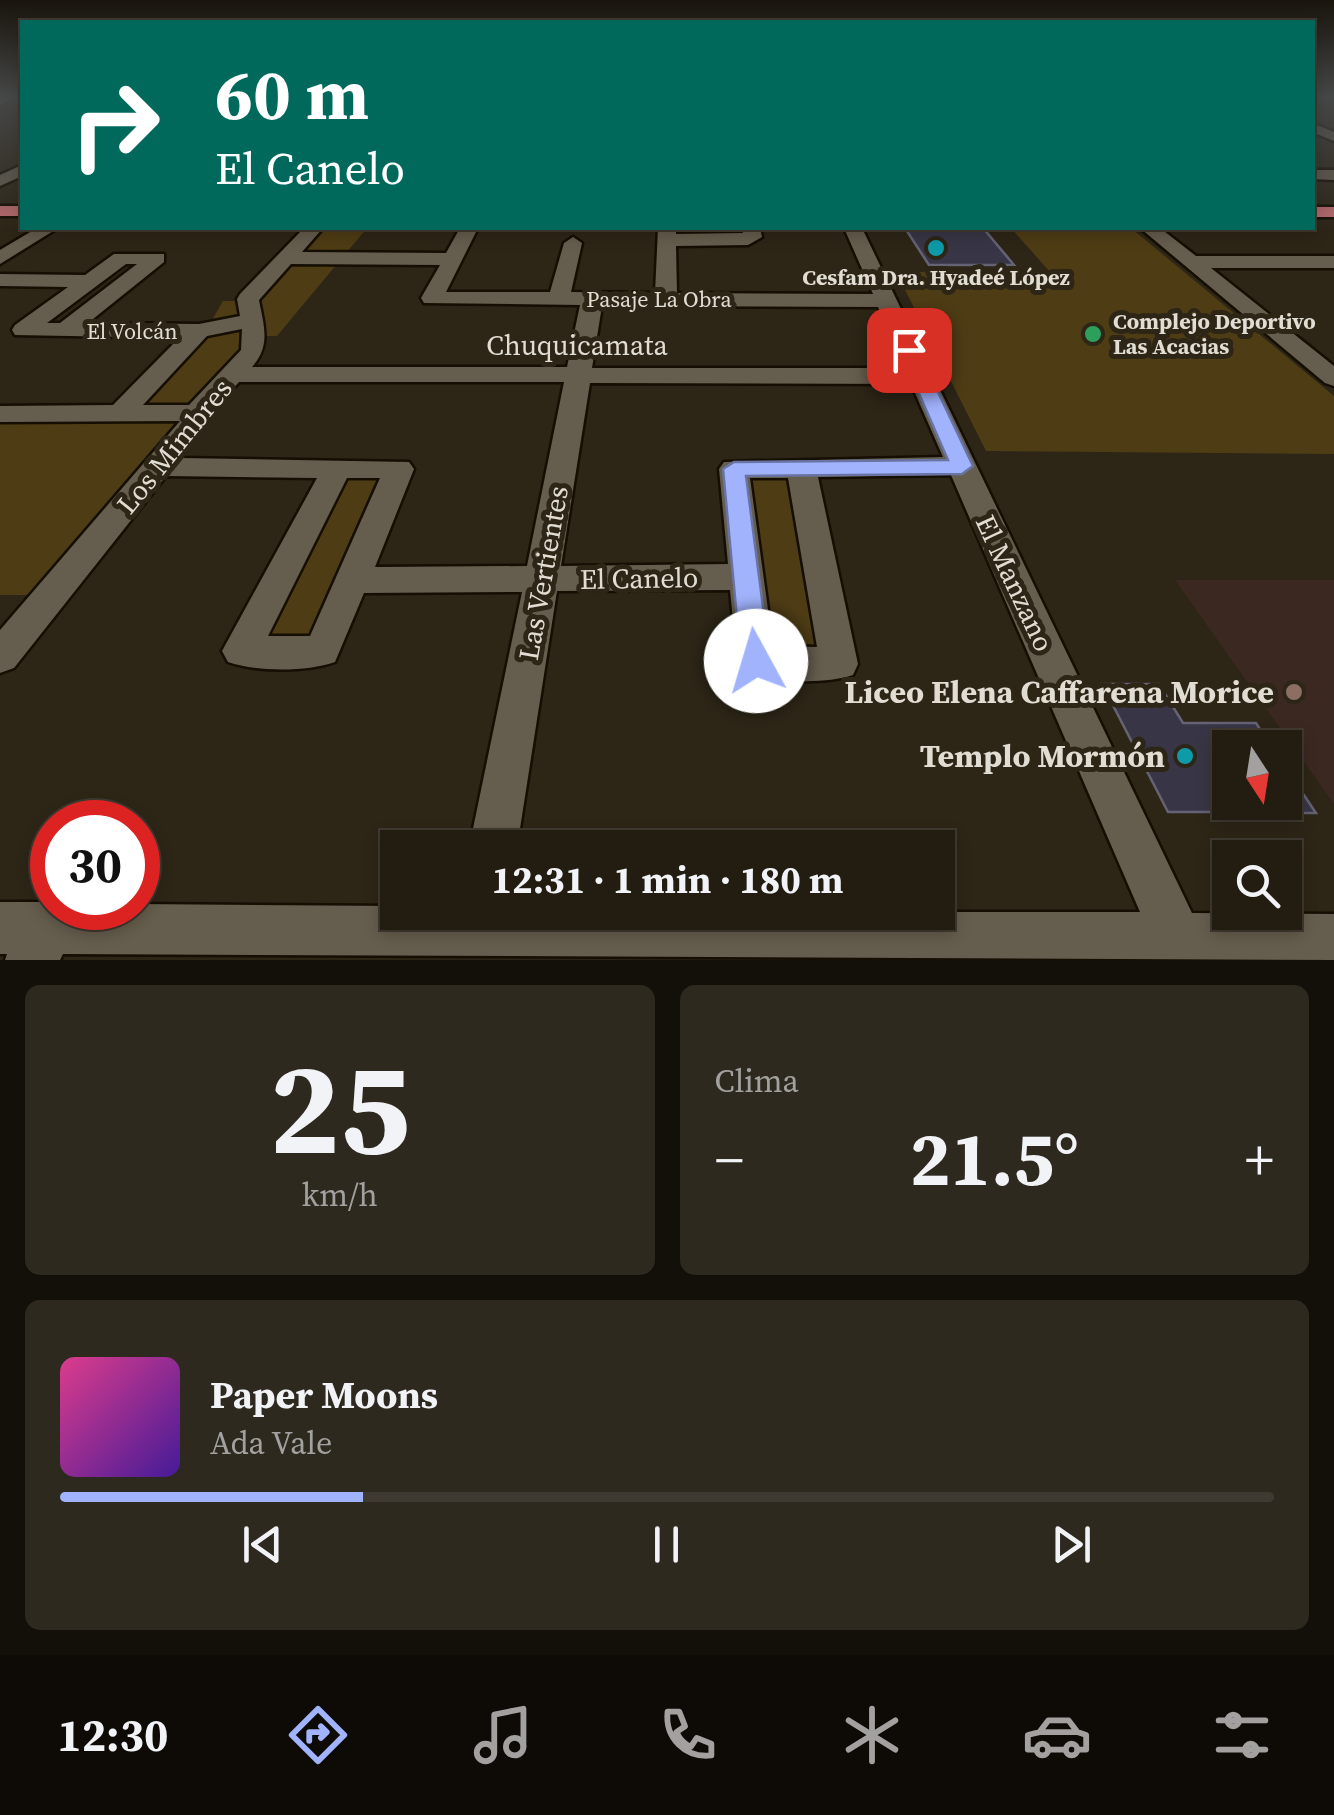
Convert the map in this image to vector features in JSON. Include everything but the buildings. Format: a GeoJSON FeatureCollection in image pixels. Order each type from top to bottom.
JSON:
{"type":"FeatureCollection","features":[{"type":"Feature","properties":{"kind":"street"},"geometry":{"type":"LineString","coordinates":[[1316,175],[1334,175]]}},
{"type":"Feature","properties":{"kind":"street"},"geometry":{"type":"LineString","coordinates":[[0,258],[46,230]]}},
{"type":"Feature","properties":{"kind":"street","name":"Los Mimbres"},"geometry":{"type":"LineString","coordinates":[[0,657],[193,424],[196,413],[254,348],[248,299],[312,230]]}},
{"type":"Feature","properties":{"kind":"street"},"geometry":{"type":"LineString","coordinates":[[284,258],[452,259],[468,230]]}},
{"type":"Feature","properties":{"kind":"street"},"geometry":{"type":"LineString","coordinates":[[666,300],[667,234],[745,240],[753,237],[751,230]]}},
{"type":"Feature","properties":{"kind":"street","name":"El Manzano"},"geometry":{"type":"LineString","coordinates":[[854,230],[1178,939]]}},
{"type":"Feature","properties":{"kind":"street"},"geometry":{"type":"LineString","coordinates":[[1128,238],[1156,233],[1334,378]]}},
{"type":"Feature","properties":{"kind":"street","name":"Las Vertientes"},"geometry":{"type":"LineString","coordinates":[[497,830],[578,375],[573,243]]}},
{"type":"Feature","properties":{"kind":"street","name":"El Volcán"},"geometry":{"type":"LineString","coordinates":[[65,330],[157,258],[121,258],[23,330],[200,332],[250,321]]}},
{"type":"Feature","properties":{"kind":"street","name":"Pasaje La Obra"},"geometry":{"type":"LineString","coordinates":[[452,259],[432,298],[886,301]]}},
{"type":"Feature","properties":{"kind":"street"},"geometry":{"type":"LineString","coordinates":[[1191,262],[1331,264]]}},
{"type":"Feature","properties":{"kind":"street","name":"El Volcán"},"geometry":{"type":"LineString","coordinates":[[0,280],[90,281]]}},
{"type":"Feature","properties":{"kind":"street","name":"El Volcán"},"geometry":{"type":"LineString","coordinates":[[119,415],[200,332]]}},
{"type":"Feature","properties":{"kind":"street","name":"Chuquicamata"},"geometry":{"type":"LineString","coordinates":[[234,374],[921,376]]}},
{"type":"Feature","properties":{"kind":"street"},"geometry":{"type":"LineString","coordinates":[[0,414],[196,413]]}},
{"type":"Feature","properties":{"kind":"street"},"geometry":{"type":"LineString","coordinates":[[801,468],[839,664],[756,661],[734,469],[801,468],[962,466]]}},
{"type":"Feature","properties":{"kind":"street"},"geometry":{"type":"LineString","coordinates":[[157,467],[336,468],[399,469],[322,651],[240,651],[336,468]]}},
{"type":"Feature","properties":{"kind":"street","name":"El Canelo"},"geometry":{"type":"LineString","coordinates":[[352,580],[746,577]]}},
{"type":"Feature","properties":{"kind":"street"},"geometry":{"type":"LineString","coordinates":[[27,939],[380,926]]}},
{"type":"Feature","properties":{"kind":"street"},"geometry":{"type":"LineString","coordinates":[[575,930],[788,948],[1178,939],[1334,940]]}},
{"type":"Feature","properties":{"kind":"shaded area"},"geometry":{"type":"Polygon","coordinates":[[[320,230],[365,230],[277,336],[265,336],[255,320],[262,294],[320,230]]]}},
{"type":"Feature","properties":{"kind":"shaded area","name":"Complejo Deportivo Las Acacias"},"geometry":{"type":"Polygon","coordinates":[[[1013,230],[1133,230],[1334,396],[1334,454],[986,451],[896,272],[1050,272],[1013,230]]]}},
{"type":"Feature","properties":{"kind":"shaded area"},"geometry":{"type":"Polygon","coordinates":[[[223,301],[238,301],[243,344],[195,404],[138,403],[204,334],[223,301]]]}},
{"type":"Feature","properties":{"kind":"shaded area"},"geometry":{"type":"Polygon","coordinates":[[[0,423],[178,423],[32,595],[0,595],[0,423]]]}},
{"type":"Feature","properties":{"kind":"shaded area"},"geometry":{"type":"Polygon","coordinates":[[[337,468],[399,469],[322,651],[241,651],[337,468]]]}},
{"type":"Feature","properties":{"kind":"shaded area"},"geometry":{"type":"Polygon","coordinates":[[[801,468],[839,664],[756,661],[734,469],[801,468]]]}},
{"type":"Feature","properties":{"kind":"shaded area","name":"Liceo Elena Caffarena Morice"},"geometry":{"type":"Polygon","coordinates":[[[1175,580],[1334,580],[1334,804],[1302,759],[1302,730],[1281,730],[1175,580]]]}},
{"type":"Feature","properties":{"kind":"place","name":"Cesfam Dra. Hyadeé López"},"geometry":{"type":"Point","coordinates":[936,248]}},
{"type":"Feature","properties":{"kind":"place","name":"Complejo Deportivo Las Acacias"},"geometry":{"type":"Point","coordinates":[1093,334]}},
{"type":"Feature","properties":{"kind":"place","name":"Liceo Elena Caffarena Morice"},"geometry":{"type":"Point","coordinates":[1294,692]}},
{"type":"Feature","properties":{"kind":"place","name":"Templo Mormón"},"geometry":{"type":"Point","coordinates":[1185,756]}},
{"type":"Feature","properties":{"kind":"route"},"geometry":{"type":"LineString","coordinates":[[756,661],[734,469],[962,466],[909,350]]}}]}
